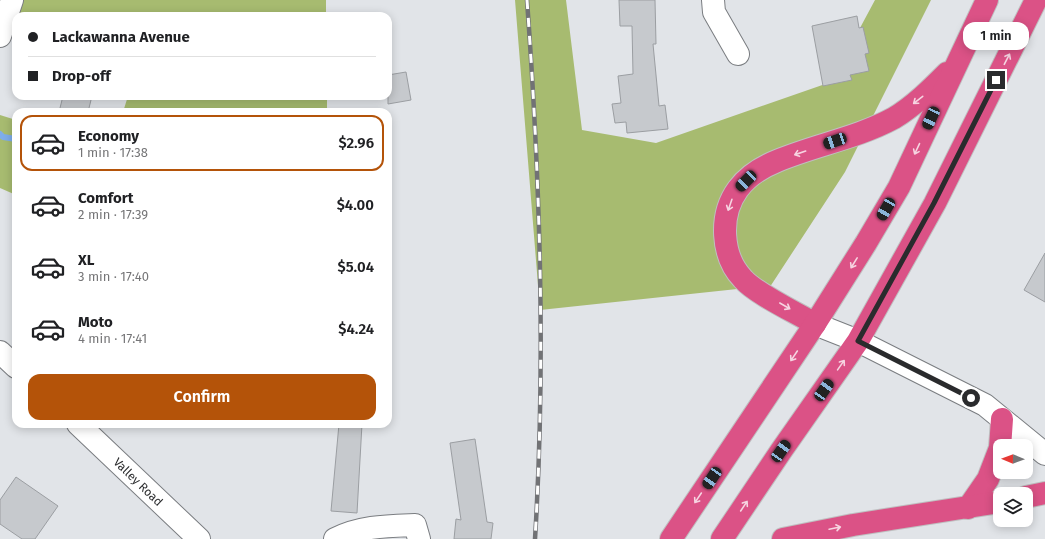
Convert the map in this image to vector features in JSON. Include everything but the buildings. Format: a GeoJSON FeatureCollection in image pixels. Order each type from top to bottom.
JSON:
{"type":"FeatureCollection","features":[{"type":"Feature","properties":{"kind":"highway"},"geometry":{"type":"LineString","coordinates":[[671,539],[815,324],[899,186],[987,0]]}},
{"type":"Feature","properties":{"kind":"highway"},"geometry":{"type":"LineString","coordinates":[[722,539],[858,341],[934,203],[1036,0]]}},
{"type":"Feature","properties":{"kind":"highway"},"geometry":{"type":"LineString","coordinates":[[815,324],[743,280],[733,266],[727,253],[725,224],[731,202],[738,189],[754,173],[776,161],[864,131],[894,118],[920,99],[957,64]]}},
{"type":"Feature","properties":{"kind":"highway"},"geometry":{"type":"LineString","coordinates":[[968,508],[988,479],[1000,448],[1002,419]]}},
{"type":"Feature","properties":{"kind":"highway"},"geometry":{"type":"LineString","coordinates":[[1033,496],[1045,493]]}},
{"type":"Feature","properties":{"kind":"highway"},"geometry":{"type":"LineString","coordinates":[[783,539],[853,524],[993,503]]}},
{"type":"Feature","properties":{"kind":"street"},"geometry":{"type":"LineString","coordinates":[[0,36],[12,0]]}},
{"type":"Feature","properties":{"kind":"street"},"geometry":{"type":"LineString","coordinates":[[713,0],[714,12],[738,54]]}},
{"type":"Feature","properties":{"kind":"street"},"geometry":{"type":"LineString","coordinates":[[815,324],[858,341],[985,405],[1045,454]]}},
{"type":"Feature","properties":{"kind":"street"},"geometry":{"type":"LineString","coordinates":[[0,352],[12,363]]}},
{"type":"Feature","properties":{"kind":"street","name":"Valley Road"},"geometry":{"type":"LineString","coordinates":[[82,428],[199,539]]}},
{"type":"Feature","properties":{"kind":"street"},"geometry":{"type":"LineString","coordinates":[[335,539],[344,534],[375,526],[415,525],[419,539]]}},
{"type":"Feature","properties":{"kind":"green space"},"geometry":{"type":"Polygon","coordinates":[[[12,0],[326,0],[326,12],[9,11],[12,0]]]}},
{"type":"Feature","properties":{"kind":"green space"},"geometry":{"type":"Polygon","coordinates":[[[515,0],[566,0],[582,130],[656,143],[831,82],[875,0],[931,0],[845,172],[764,296],[756,287],[540,310],[515,0]]]}},
{"type":"Feature","properties":{"kind":"green space"},"geometry":{"type":"Polygon","coordinates":[[[127,100],[327,100],[327,108],[124,108],[127,100]]]}},
{"type":"Feature","properties":{"kind":"green space"},"geometry":{"type":"Polygon","coordinates":[[[0,115],[12,119],[12,193],[0,188],[0,115]]]}},
{"type":"Feature","properties":{"kind":"waterway"},"geometry":{"type":"LineString","coordinates":[[0,134],[3,137],[12,138]]}},
{"type":"Feature","properties":{"kind":"railway"},"geometry":{"type":"LineString","coordinates":[[527,0],[532,67],[538,202],[541,337],[535,539]]}},
{"type":"Feature","properties":{"kind":"route"},"geometry":{"type":"LineString","coordinates":[[971,398],[858,341],[934,203],[996,80]]}}]}
